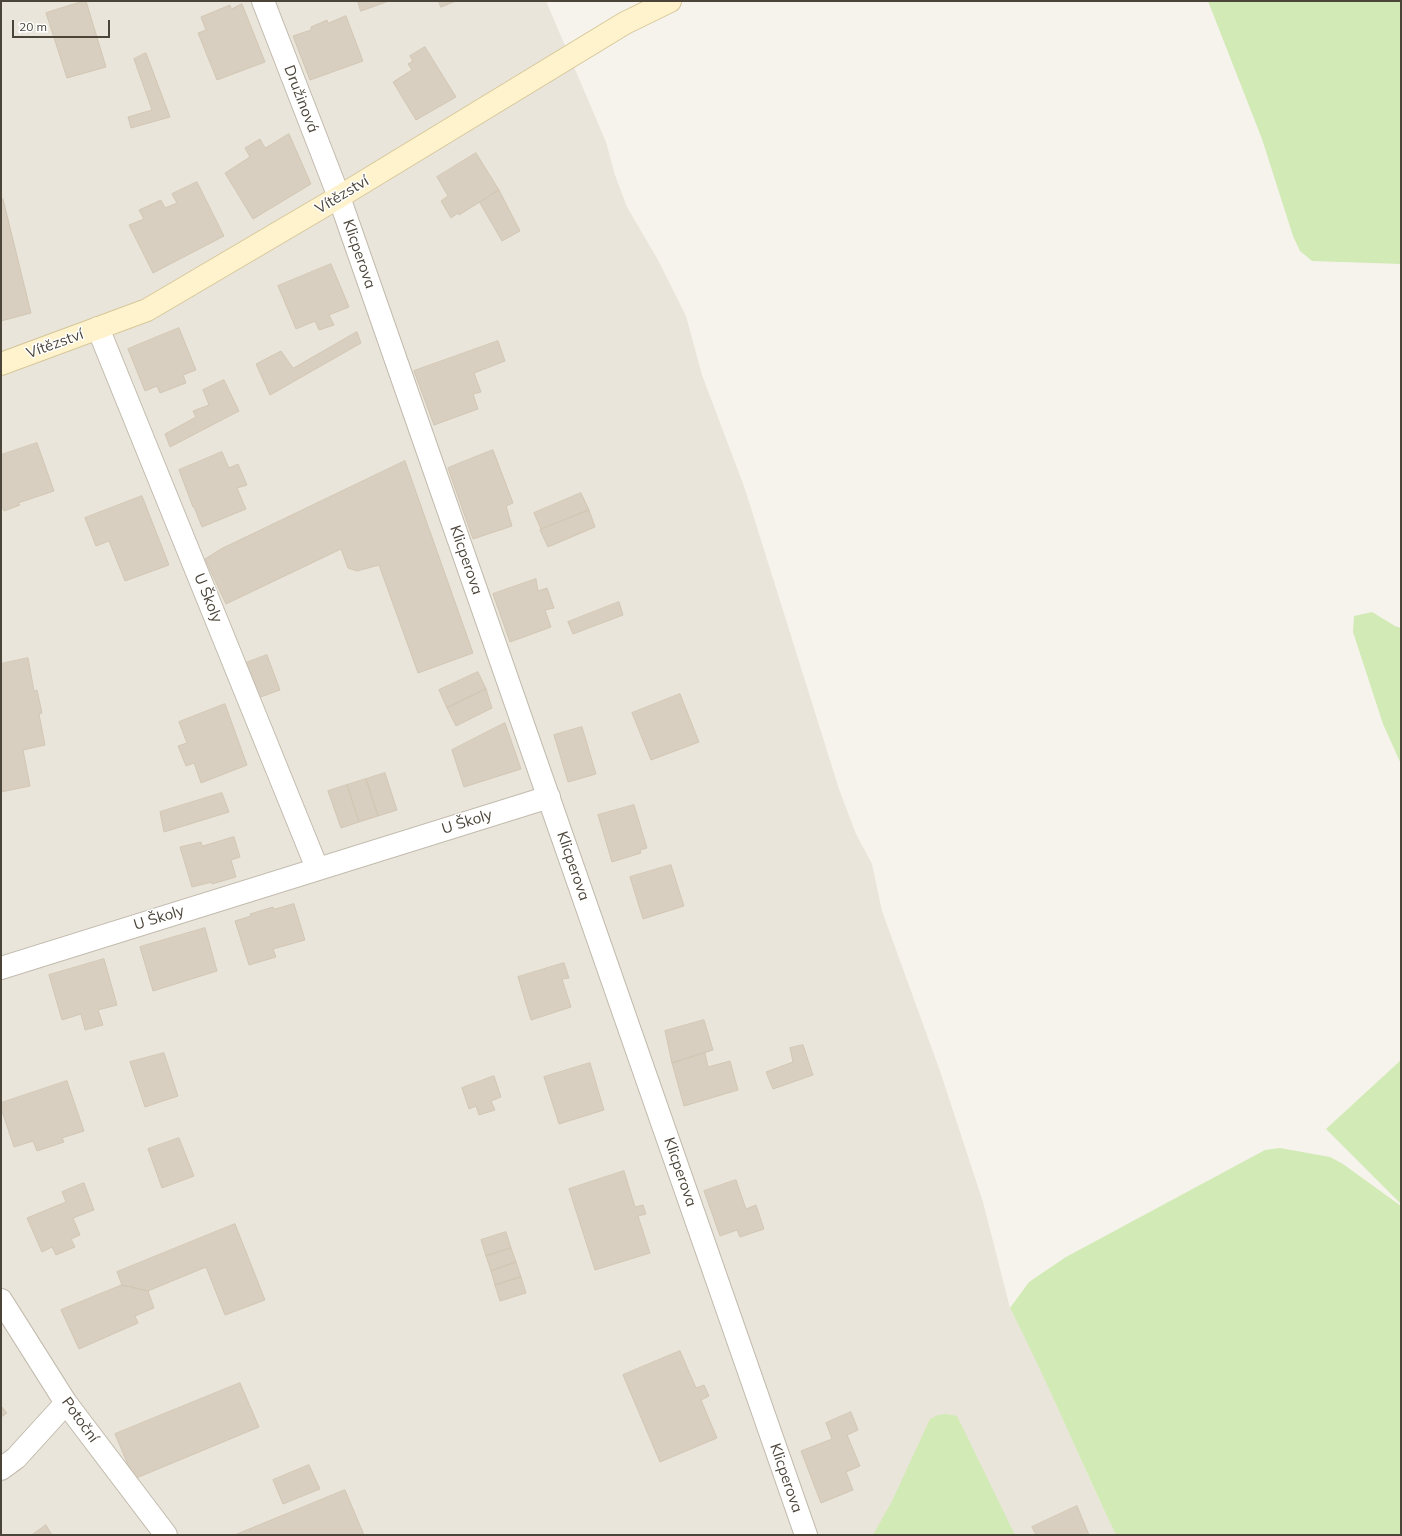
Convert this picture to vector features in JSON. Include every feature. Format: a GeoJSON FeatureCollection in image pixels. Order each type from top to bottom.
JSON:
{"type":"FeatureCollection","features":[{"type":"Feature","properties":{"kind":"main road","name":"Vítězství"},"geometry":{"type":"LineString","coordinates":[[1,364],[147,310],[339,197],[624,23],[670,1]]}},
{"type":"Feature","properties":{"kind":"street","name":"Družinová"},"geometry":{"type":"LineString","coordinates":[[263,1],[339,197]]}},
{"type":"Feature","properties":{"kind":"street","name":"Klicperova"},"geometry":{"type":"LineString","coordinates":[[339,197],[806,1535]]}},
{"type":"Feature","properties":{"kind":"street","name":"U Školy"},"geometry":{"type":"LineString","coordinates":[[98,328],[317,868]]}},
{"type":"Feature","properties":{"kind":"street","name":"U Školy"},"geometry":{"type":"LineString","coordinates":[[1,968],[549,796]]}},
{"type":"Feature","properties":{"kind":"street","name":"Potoční"},"geometry":{"type":"LineString","coordinates":[[1,1300],[66,1403],[166,1535]]}},
{"type":"Feature","properties":{"kind":"street"},"geometry":{"type":"LineString","coordinates":[[1,1470],[16,1458],[66,1403]]}},
{"type":"Feature","properties":{"kind":"shaded area"},"geometry":{"type":"Polygon","coordinates":[[[1,1],[546,1],[606,142],[615,175],[627,207],[658,260],[686,316],[702,375],[745,489],[839,789],[856,834],[872,864],[882,911],[940,1071],[983,1202],[1010,1308],[1034,1354],[1116,1535],[1,1535],[1,1]]]}},
{"type":"Feature","properties":{"kind":"green space"},"geometry":{"type":"Polygon","coordinates":[[[1208,1],[1401,1],[1401,264],[1312,261],[1300,251],[1293,236],[1262,139],[1208,1]]]}},
{"type":"Feature","properties":{"kind":"green space"},"geometry":{"type":"Polygon","coordinates":[[[1372,612],[1401,628],[1401,764],[1383,724],[1353,632],[1354,616],[1372,612]]]}},
{"type":"Feature","properties":{"kind":"green space"},"geometry":{"type":"Polygon","coordinates":[[[1401,1060],[1401,1204],[1326,1129],[1401,1060]]]}},
{"type":"Feature","properties":{"kind":"green space"},"geometry":{"type":"Polygon","coordinates":[[[1280,1148],[1330,1157],[1343,1164],[1401,1206],[1401,1535],[1116,1535],[1038,1364],[1010,1308],[1029,1282],[1066,1257],[1265,1150],[1280,1148]]]}},
{"type":"Feature","properties":{"kind":"green space"},"geometry":{"type":"Polygon","coordinates":[[[946,1414],[957,1416],[1015,1535],[873,1535],[892,1501],[930,1419],[938,1415],[946,1414]]]}},
{"type":"Feature","properties":{"kind":"building"},"geometry":{"type":"Polygon","coordinates":[[[86,1],[106,67],[67,78],[46,13],[86,1]]]}},
{"type":"Feature","properties":{"kind":"building"},"geometry":{"type":"Polygon","coordinates":[[[358,1],[389,1],[361,11],[358,1]]]}},
{"type":"Feature","properties":{"kind":"building"},"geometry":{"type":"Polygon","coordinates":[[[439,1],[456,1],[441,7],[439,1]]]}},
{"type":"Feature","properties":{"kind":"building"},"geometry":{"type":"Polygon","coordinates":[[[242,4],[265,62],[217,80],[198,33],[206,30],[201,17],[230,5],[231,9],[242,4]]]}},
{"type":"Feature","properties":{"kind":"building"},"geometry":{"type":"Polygon","coordinates":[[[346,16],[363,61],[310,80],[293,36],[311,30],[311,27],[327,20],[328,23],[346,16]]]}},
{"type":"Feature","properties":{"kind":"building"},"geometry":{"type":"Polygon","coordinates":[[[425,47],[456,97],[416,120],[393,82],[412,70],[408,64],[413,61],[410,56],[425,47]]]}},
{"type":"Feature","properties":{"kind":"building"},"geometry":{"type":"Polygon","coordinates":[[[146,53],[170,117],[131,128],[128,117],[152,110],[134,59],[146,53]]]}},
{"type":"Feature","properties":{"kind":"building"},"geometry":{"type":"Polygon","coordinates":[[[289,134],[311,184],[253,219],[225,173],[250,157],[245,148],[260,139],[265,148],[289,134]]]}},
{"type":"Feature","properties":{"kind":"building"},"geometry":{"type":"Polygon","coordinates":[[[476,153],[499,190],[459,215],[458,213],[451,218],[441,201],[448,196],[437,177],[476,153]]]}},
{"type":"Feature","properties":{"kind":"building"},"geometry":{"type":"Polygon","coordinates":[[[197,182],[224,236],[153,273],[129,225],[144,219],[139,210],[161,200],[165,208],[177,203],[172,194],[197,182]]]}},
{"type":"Feature","properties":{"kind":"building"},"geometry":{"type":"Polygon","coordinates":[[[499,190],[520,231],[502,241],[480,203],[499,190]]]}},
{"type":"Feature","properties":{"kind":"building"},"geometry":{"type":"Polygon","coordinates":[[[3,199],[31,313],[1,321],[1,200],[3,199]]]}},
{"type":"Feature","properties":{"kind":"building"},"geometry":{"type":"Polygon","coordinates":[[[331,264],[349,307],[329,315],[334,325],[319,330],[315,321],[296,329],[278,286],[331,264]]]}},
{"type":"Feature","properties":{"kind":"building"},"geometry":{"type":"Polygon","coordinates":[[[179,328],[196,370],[183,375],[186,383],[160,393],[157,386],[145,391],[128,349],[179,328]]]}},
{"type":"Feature","properties":{"kind":"building"},"geometry":{"type":"Polygon","coordinates":[[[357,332],[361,343],[270,395],[256,364],[281,351],[293,368],[357,332]]]}},
{"type":"Feature","properties":{"kind":"building"},"geometry":{"type":"Polygon","coordinates":[[[498,341],[505,361],[474,373],[481,392],[473,394],[478,409],[434,425],[414,371],[498,341]]]}},
{"type":"Feature","properties":{"kind":"building"},"geometry":{"type":"Polygon","coordinates":[[[224,380],[239,411],[170,447],[165,434],[196,417],[193,411],[209,405],[203,390],[224,380]]]}},
{"type":"Feature","properties":{"kind":"building"},"geometry":{"type":"Polygon","coordinates":[[[37,443],[54,491],[18,503],[20,505],[4,511],[3,508],[1,509],[1,455],[37,443]]]}},
{"type":"Feature","properties":{"kind":"building"},"geometry":{"type":"Polygon","coordinates":[[[493,450],[513,503],[506,506],[512,526],[473,539],[448,468],[493,450]]]}},
{"type":"Feature","properties":{"kind":"building"},"geometry":{"type":"Polygon","coordinates":[[[222,452],[229,468],[238,464],[247,485],[237,488],[246,509],[202,527],[179,470],[222,452]]]}},
{"type":"Feature","properties":{"kind":"building"},"geometry":{"type":"Polygon","coordinates":[[[405,461],[473,653],[418,673],[379,565],[357,571],[348,568],[341,549],[226,604],[205,559],[221,549],[405,461]]]}},
{"type":"Feature","properties":{"kind":"building"},"geometry":{"type":"Polygon","coordinates":[[[581,493],[589,510],[541,529],[534,513],[581,493]]]}},
{"type":"Feature","properties":{"kind":"building"},"geometry":{"type":"Polygon","coordinates":[[[142,496],[169,565],[125,581],[109,541],[96,546],[85,518],[142,496]]]}},
{"type":"Feature","properties":{"kind":"building"},"geometry":{"type":"Polygon","coordinates":[[[589,510],[595,527],[548,547],[540,530],[589,510]]]}},
{"type":"Feature","properties":{"kind":"building"},"geometry":{"type":"Polygon","coordinates":[[[536,579],[538,591],[547,588],[554,608],[545,610],[551,627],[510,642],[493,594],[536,579]]]}},
{"type":"Feature","properties":{"kind":"building"},"geometry":{"type":"Polygon","coordinates":[[[619,602],[623,615],[573,634],[568,622],[619,602]]]}},
{"type":"Feature","properties":{"kind":"building"},"geometry":{"type":"Polygon","coordinates":[[[267,655],[280,690],[255,699],[243,664],[267,655]]]}},
{"type":"Feature","properties":{"kind":"building"},"geometry":{"type":"Polygon","coordinates":[[[28,658],[34,691],[37,690],[42,713],[39,714],[45,745],[23,750],[30,786],[1,792],[1,664],[28,658]]]}},
{"type":"Feature","properties":{"kind":"building"},"geometry":{"type":"Polygon","coordinates":[[[478,672],[486,689],[447,708],[439,690],[478,672]]]}},
{"type":"Feature","properties":{"kind":"building"},"geometry":{"type":"Polygon","coordinates":[[[486,689],[492,708],[456,726],[447,708],[486,689]]]}},
{"type":"Feature","properties":{"kind":"building"},"geometry":{"type":"Polygon","coordinates":[[[680,694],[699,742],[651,760],[632,713],[680,694]]]}},
{"type":"Feature","properties":{"kind":"building"},"geometry":{"type":"Polygon","coordinates":[[[225,704],[247,765],[201,783],[194,763],[186,766],[178,746],[187,743],[179,722],[225,704]]]}},
{"type":"Feature","properties":{"kind":"building"},"geometry":{"type":"Polygon","coordinates":[[[505,723],[521,769],[464,787],[452,750],[505,723]]]}},
{"type":"Feature","properties":{"kind":"building"},"geometry":{"type":"Polygon","coordinates":[[[582,727],[596,774],[568,782],[554,735],[582,727]]]}},
{"type":"Feature","properties":{"kind":"building"},"geometry":{"type":"Polygon","coordinates":[[[385,773],[397,810],[378,816],[366,779],[385,773]]]}},
{"type":"Feature","properties":{"kind":"building"},"geometry":{"type":"Polygon","coordinates":[[[366,779],[378,816],[359,822],[347,785],[366,779]]]}},
{"type":"Feature","properties":{"kind":"building"},"geometry":{"type":"Polygon","coordinates":[[[347,785],[359,822],[341,828],[328,791],[347,785]]]}},
{"type":"Feature","properties":{"kind":"building"},"geometry":{"type":"Polygon","coordinates":[[[222,793],[229,812],[164,832],[160,812],[222,793]]]}},
{"type":"Feature","properties":{"kind":"building"},"geometry":{"type":"Polygon","coordinates":[[[634,805],[647,848],[640,850],[641,853],[612,862],[598,815],[634,805]]]}},
{"type":"Feature","properties":{"kind":"building"},"geometry":{"type":"Polygon","coordinates":[[[234,837],[240,857],[231,860],[236,877],[212,884],[212,882],[192,887],[180,847],[201,842],[202,846],[234,837]]]}},
{"type":"Feature","properties":{"kind":"building"},"geometry":{"type":"Polygon","coordinates":[[[671,865],[684,906],[643,919],[630,877],[671,865]]]}},
{"type":"Feature","properties":{"kind":"building"},"geometry":{"type":"Polygon","coordinates":[[[294,904],[305,940],[273,949],[276,957],[249,965],[235,921],[251,916],[250,914],[273,907],[274,909],[294,904]]]}},
{"type":"Feature","properties":{"kind":"building"},"geometry":{"type":"Polygon","coordinates":[[[205,928],[217,971],[153,991],[140,947],[205,928]]]}},
{"type":"Feature","properties":{"kind":"building"},"geometry":{"type":"Polygon","coordinates":[[[104,959],[117,1005],[98,1010],[103,1025],[85,1030],[81,1014],[62,1020],[49,975],[104,959]]]}},
{"type":"Feature","properties":{"kind":"building"},"geometry":{"type":"Polygon","coordinates":[[[564,963],[569,978],[562,979],[571,1007],[531,1020],[518,977],[564,963]]]}},
{"type":"Feature","properties":{"kind":"building"},"geometry":{"type":"Polygon","coordinates":[[[704,1020],[713,1050],[672,1063],[665,1031],[704,1020]]]}},
{"type":"Feature","properties":{"kind":"building"},"geometry":{"type":"Polygon","coordinates":[[[803,1045],[813,1075],[773,1089],[766,1072],[793,1062],[790,1048],[803,1045]]]}},
{"type":"Feature","properties":{"kind":"building"},"geometry":{"type":"Polygon","coordinates":[[[164,1053],[178,1096],[145,1107],[130,1062],[164,1053]]]}},
{"type":"Feature","properties":{"kind":"building"},"geometry":{"type":"Polygon","coordinates":[[[705,1053],[708,1067],[730,1061],[738,1090],[684,1106],[672,1063],[705,1053]]]}},
{"type":"Feature","properties":{"kind":"building"},"geometry":{"type":"Polygon","coordinates":[[[590,1063],[604,1110],[559,1124],[544,1077],[590,1063]]]}},
{"type":"Feature","properties":{"kind":"building"},"geometry":{"type":"Polygon","coordinates":[[[494,1076],[501,1097],[491,1101],[495,1110],[479,1115],[476,1106],[469,1109],[462,1088],[494,1076]]]}},
{"type":"Feature","properties":{"kind":"building"},"geometry":{"type":"Polygon","coordinates":[[[67,1081],[84,1131],[62,1138],[64,1142],[37,1151],[33,1141],[14,1147],[1,1108],[1,1103],[67,1081]]]}},
{"type":"Feature","properties":{"kind":"building"},"geometry":{"type":"Polygon","coordinates":[[[179,1138],[194,1176],[162,1188],[148,1149],[179,1138]]]}},
{"type":"Feature","properties":{"kind":"building"},"geometry":{"type":"Polygon","coordinates":[[[624,1171],[635,1207],[643,1205],[646,1214],[638,1216],[650,1253],[595,1270],[569,1189],[624,1171]]]}},
{"type":"Feature","properties":{"kind":"building"},"geometry":{"type":"Polygon","coordinates":[[[736,1180],[746,1209],[756,1205],[764,1229],[740,1237],[737,1230],[720,1236],[704,1191],[736,1180]]]}},
{"type":"Feature","properties":{"kind":"building"},"geometry":{"type":"Polygon","coordinates":[[[84,1183],[94,1210],[73,1218],[80,1235],[71,1239],[75,1247],[56,1255],[52,1247],[42,1252],[27,1218],[66,1202],[62,1192],[84,1183]]]}},
{"type":"Feature","properties":{"kind":"building"},"geometry":{"type":"Polygon","coordinates":[[[235,1224],[265,1300],[225,1315],[206,1267],[148,1291],[122,1285],[117,1272],[235,1224]]]}},
{"type":"Feature","properties":{"kind":"building"},"geometry":{"type":"Polygon","coordinates":[[[506,1232],[511,1248],[486,1256],[481,1240],[506,1232]]]}},
{"type":"Feature","properties":{"kind":"building"},"geometry":{"type":"Polygon","coordinates":[[[511,1248],[516,1262],[491,1271],[486,1256],[511,1248]]]}},
{"type":"Feature","properties":{"kind":"building"},"geometry":{"type":"Polygon","coordinates":[[[516,1262],[521,1277],[495,1285],[491,1271],[516,1262]]]}},
{"type":"Feature","properties":{"kind":"building"},"geometry":{"type":"Polygon","coordinates":[[[521,1277],[526,1293],[500,1301],[495,1285],[521,1277]]]}},
{"type":"Feature","properties":{"kind":"building"},"geometry":{"type":"Polygon","coordinates":[[[122,1285],[148,1291],[154,1308],[135,1316],[138,1323],[79,1349],[61,1310],[122,1285]]]}},
{"type":"Feature","properties":{"kind":"building"},"geometry":{"type":"Polygon","coordinates":[[[680,1351],[696,1388],[704,1385],[709,1396],[701,1400],[717,1438],[660,1462],[623,1375],[680,1351]]]}},
{"type":"Feature","properties":{"kind":"building"},"geometry":{"type":"Polygon","coordinates":[[[240,1383],[259,1427],[134,1479],[115,1434],[240,1383]]]}},
{"type":"Feature","properties":{"kind":"building"},"geometry":{"type":"Polygon","coordinates":[[[1,1406],[7,1413],[1,1417],[1,1406]]]}},
{"type":"Feature","properties":{"kind":"building"},"geometry":{"type":"Polygon","coordinates":[[[851,1412],[858,1430],[847,1435],[860,1466],[846,1472],[853,1490],[821,1503],[801,1451],[832,1439],[826,1423],[851,1412]]]}},
{"type":"Feature","properties":{"kind":"building"},"geometry":{"type":"Polygon","coordinates":[[[309,1465],[320,1489],[283,1504],[273,1480],[309,1465]]]}},
{"type":"Feature","properties":{"kind":"building"},"geometry":{"type":"Polygon","coordinates":[[[345,1490],[364,1535],[235,1535],[345,1490]]]}},
{"type":"Feature","properties":{"kind":"building"},"geometry":{"type":"Polygon","coordinates":[[[1077,1506],[1089,1535],[1036,1535],[1032,1527],[1077,1506]]]}},
{"type":"Feature","properties":{"kind":"building"},"geometry":{"type":"Polygon","coordinates":[[[46,1525],[52,1535],[32,1535],[46,1525]]]}}]}
